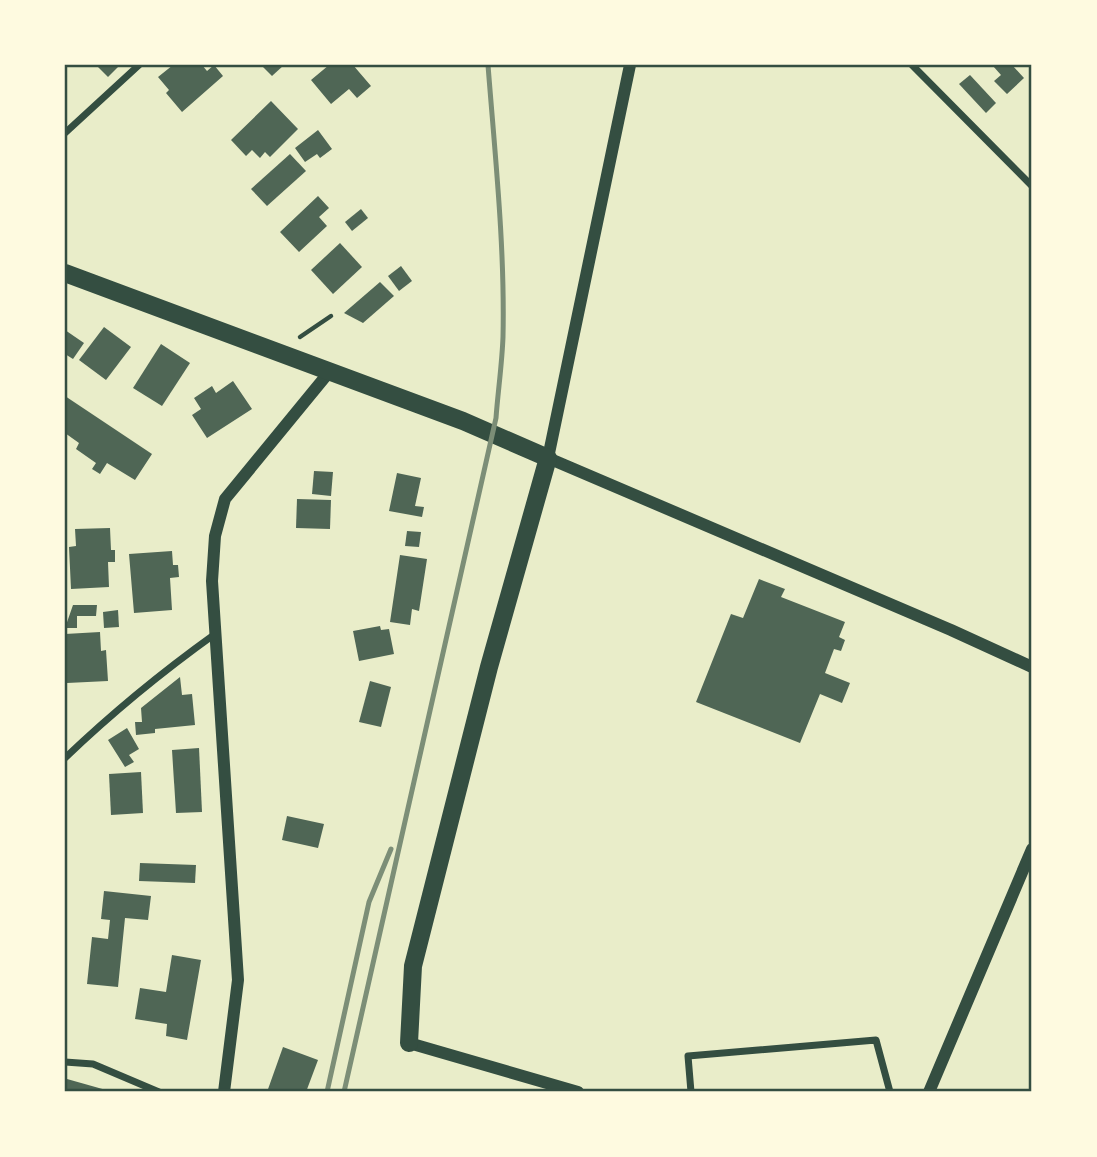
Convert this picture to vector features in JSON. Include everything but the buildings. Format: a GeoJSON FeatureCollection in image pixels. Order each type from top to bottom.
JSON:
{"type":"FeatureCollection","features":[{"type":"Feature","properties":{"kind":"main road"},"geometry":{"type":"LineString","coordinates":[[65,273],[463,421],[548,458],[489,667],[416,953],[409,1043]]}},
{"type":"Feature","properties":{"kind":"street"},"geometry":{"type":"LineString","coordinates":[[65,133],[139,65]]}},
{"type":"Feature","properties":{"kind":"street"},"geometry":{"type":"LineString","coordinates":[[630,65],[548,458],[1032,667]]}},
{"type":"Feature","properties":{"kind":"street"},"geometry":{"type":"LineString","coordinates":[[912,65],[1032,187]]}},
{"type":"Feature","properties":{"kind":"street"},"geometry":{"type":"LineString","coordinates":[[224,1092],[238,980],[212,581],[215,536],[225,499],[330,371]]}},
{"type":"Feature","properties":{"kind":"street"},"geometry":{"type":"LineString","coordinates":[[65,758],[97,727],[169,667],[216,634]]}},
{"type":"Feature","properties":{"kind":"street"},"geometry":{"type":"LineString","coordinates":[[929,1092],[1032,849]]}},
{"type":"Feature","properties":{"kind":"street"},"geometry":{"type":"LineString","coordinates":[[691,1092],[688,1056],[876,1040],[890,1092]]}},
{"type":"Feature","properties":{"kind":"street"},"geometry":{"type":"LineString","coordinates":[[409,1043],[578,1092]]}},
{"type":"Feature","properties":{"kind":"street"},"geometry":{"type":"LineString","coordinates":[[65,1062],[93,1064],[159,1092]]}},
{"type":"Feature","properties":{"kind":"path"},"geometry":{"type":"LineString","coordinates":[[300,337],[331,316]]}},
{"type":"Feature","properties":{"kind":"railway"},"geometry":{"type":"LineString","coordinates":[[344,1092],[496,418],[503,337],[502,269],[488,65]]}},
{"type":"Feature","properties":{"kind":"railway"},"geometry":{"type":"LineString","coordinates":[[327,1092],[369,902],[391,849]]}}]}
